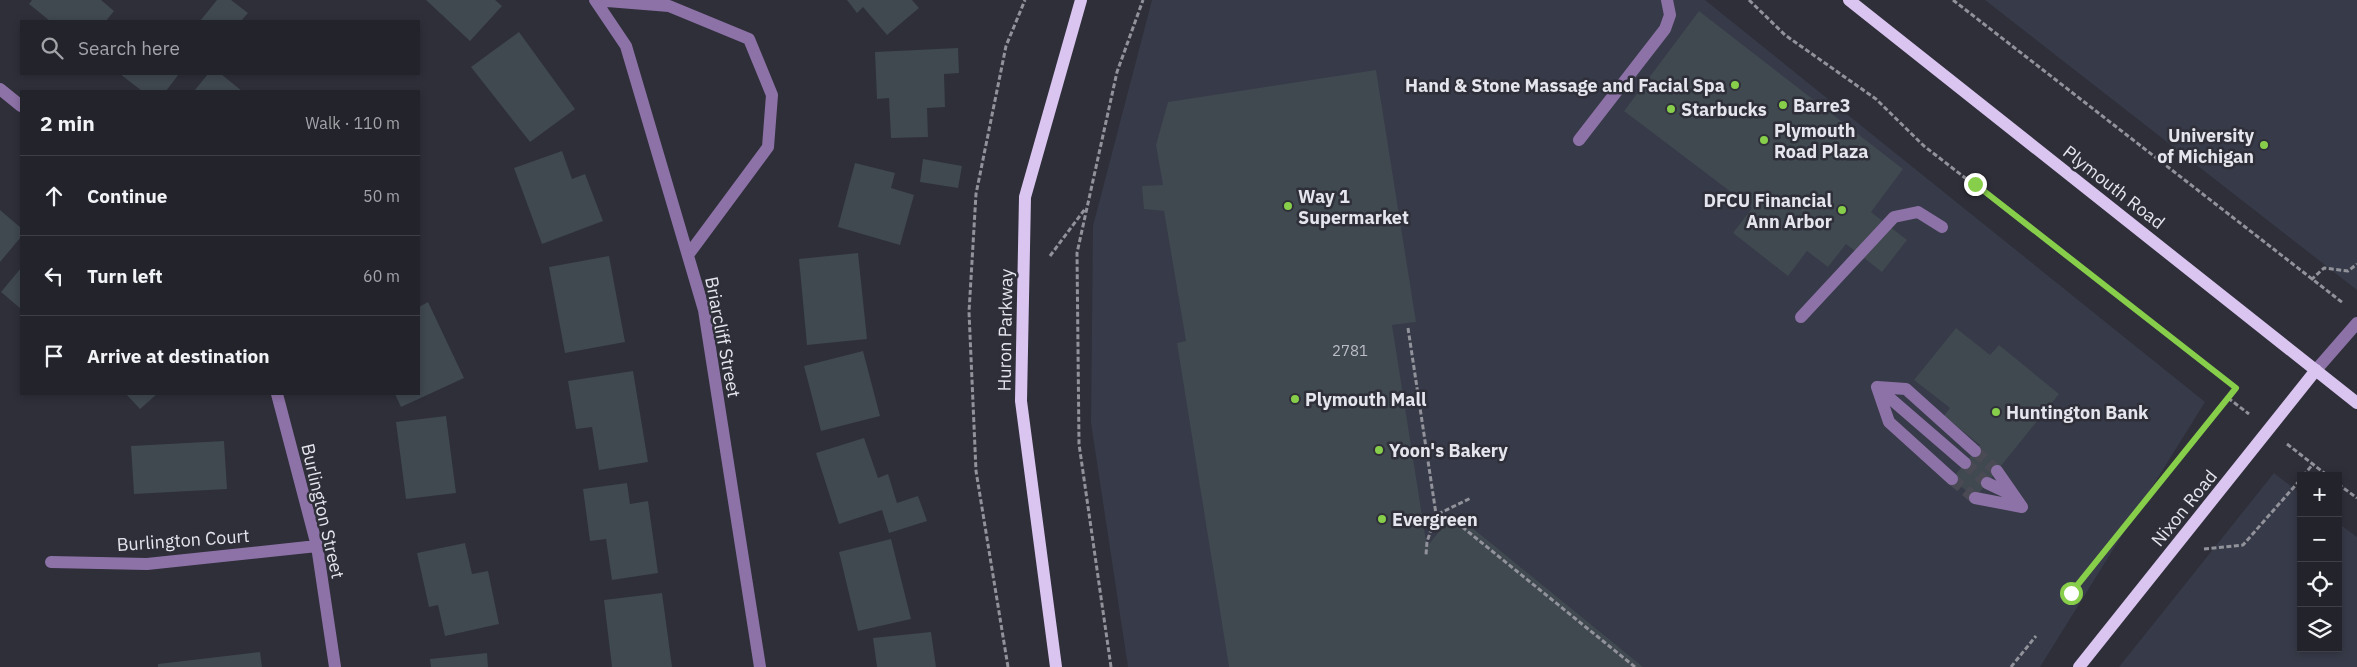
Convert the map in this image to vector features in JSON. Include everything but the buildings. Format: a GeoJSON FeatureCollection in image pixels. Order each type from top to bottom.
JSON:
{"type":"FeatureCollection","features":[{"type":"Feature","properties":{"kind":"main road","name":"Huron Parkway"},"geometry":{"type":"LineString","coordinates":[[1056,667],[1021,401],[1025,196],[1081,0]]}},
{"type":"Feature","properties":{"kind":"main road","name":"Plymouth Road"},"geometry":{"type":"LineString","coordinates":[[1849,0],[2357,403]]}},
{"type":"Feature","properties":{"kind":"main road","name":"Nixon Road"},"geometry":{"type":"LineString","coordinates":[[2080,667],[2316,370]]}},
{"type":"Feature","properties":{"kind":"street"},"geometry":{"type":"LineString","coordinates":[[595,0],[669,6],[748,39],[772,95],[768,148],[688,255]]}},
{"type":"Feature","properties":{"kind":"street","name":"Briarcliff Street"},"geometry":{"type":"LineString","coordinates":[[595,0],[626,46],[704,310],[760,667]]}},
{"type":"Feature","properties":{"kind":"street"},"geometry":{"type":"LineString","coordinates":[[1579,140],[1665,29],[1670,15],[1667,0]]}},
{"type":"Feature","properties":{"kind":"street"},"geometry":{"type":"LineString","coordinates":[[0,89],[20,105]]}},
{"type":"Feature","properties":{"kind":"street"},"geometry":{"type":"LineString","coordinates":[[1801,317],[1894,217],[1918,212],[1942,227]]}},
{"type":"Feature","properties":{"kind":"street"},"geometry":{"type":"LineString","coordinates":[[2316,370],[2357,322]]}},
{"type":"Feature","properties":{"kind":"street"},"geometry":{"type":"LineString","coordinates":[[1877,387],[1906,389],[1975,451]]}},
{"type":"Feature","properties":{"kind":"street"},"geometry":{"type":"LineString","coordinates":[[1877,387],[1965,464]]}},
{"type":"Feature","properties":{"kind":"street"},"geometry":{"type":"LineString","coordinates":[[1877,387],[1889,422],[1952,479]]}},
{"type":"Feature","properties":{"kind":"street","name":"Burlington Street"},"geometry":{"type":"LineString","coordinates":[[277,395],[317,546],[335,667]]}},
{"type":"Feature","properties":{"kind":"street"},"geometry":{"type":"LineString","coordinates":[[1997,471],[2022,507]]}},
{"type":"Feature","properties":{"kind":"street"},"geometry":{"type":"LineString","coordinates":[[1987,483],[2006,492],[2022,507]]}},
{"type":"Feature","properties":{"kind":"street"},"geometry":{"type":"LineString","coordinates":[[1975,498],[2022,507]]}},
{"type":"Feature","properties":{"kind":"street","name":"Burlington Court"},"geometry":{"type":"LineString","coordinates":[[51,562],[147,564],[317,546]]}},
{"type":"Feature","properties":{"kind":"path"},"geometry":{"type":"LineString","coordinates":[[1008,667],[976,471],[969,312],[976,194],[1006,46],[1025,0]]}},
{"type":"Feature","properties":{"kind":"path"},"geometry":{"type":"LineString","coordinates":[[1111,667],[1079,444],[1077,253],[1117,72],[1143,0]]}},
{"type":"Feature","properties":{"kind":"path"},"geometry":{"type":"LineString","coordinates":[[1750,0],[1785,35],[1876,99],[1924,146],[2236,388],[2071,593]]}},
{"type":"Feature","properties":{"kind":"path"},"geometry":{"type":"LineString","coordinates":[[1953,0],[2334,296]]}},
{"type":"Feature","properties":{"kind":"path"},"geometry":{"type":"LineString","coordinates":[[1024,290],[1087,206]]}},
{"type":"Feature","properties":{"kind":"path"},"geometry":{"type":"LineString","coordinates":[[2311,280],[2324,268],[2348,271],[2357,264]]}},
{"type":"Feature","properties":{"kind":"path"},"geometry":{"type":"LineString","coordinates":[[1408,328],[1436,514],[1427,542],[1426,555]]}},
{"type":"Feature","properties":{"kind":"path"},"geometry":{"type":"LineString","coordinates":[[2228,398],[2238,406]]}},
{"type":"Feature","properties":{"kind":"path"},"geometry":{"type":"LineString","coordinates":[[2296,450],[2323,472]]}},
{"type":"Feature","properties":{"kind":"path"},"geometry":{"type":"LineString","coordinates":[[2307,472],[2314,464]]}},
{"type":"Feature","properties":{"kind":"path"},"geometry":{"type":"LineString","coordinates":[[2243,545],[2297,484]]}},
{"type":"Feature","properties":{"kind":"path"},"geometry":{"type":"LineString","coordinates":[[2342,487],[2357,498]]}},
{"type":"Feature","properties":{"kind":"path"},"geometry":{"type":"LineString","coordinates":[[1436,514],[1471,498]]}},
{"type":"Feature","properties":{"kind":"path"},"geometry":{"type":"LineString","coordinates":[[1436,514],[1450,517],[1635,667]]}},
{"type":"Feature","properties":{"kind":"path"},"geometry":{"type":"LineString","coordinates":[[2011,667],[2036,636]]}},
{"type":"Feature","properties":{"kind":"shaded area"},"geometry":{"type":"Polygon","coordinates":[[[1152,0],[1705,0],[2205,402],[2040,667],[1128,667],[1091,423],[1093,226],[1152,0]]]}},
{"type":"Feature","properties":{"kind":"shaded area","name":"University of Michigan"},"geometry":{"type":"Polygon","coordinates":[[[1985,0],[2357,0],[2357,290],[1985,0]]]}},
{"type":"Feature","properties":{"kind":"shaded area"},"geometry":{"type":"Polygon","coordinates":[[[2274,473],[2297,491],[2297,652],[2342,652],[2342,526],[2357,537],[2357,667],[2119,667],[2274,473]]]}},
{"type":"Feature","properties":{"kind":"tunnel"},"geometry":{"type":"LineString","coordinates":[[1975,451],[1997,471]]}},
{"type":"Feature","properties":{"kind":"tunnel"},"geometry":{"type":"LineString","coordinates":[[1965,463],[1987,483]]}},
{"type":"Feature","properties":{"kind":"tunnel"},"geometry":{"type":"LineString","coordinates":[[1952,479],[1975,498]]}},
{"type":"Feature","properties":{"kind":"place","name":"Hand & Stone Massage and Facial Spa"},"geometry":{"type":"Point","coordinates":[1735,85]}},
{"type":"Feature","properties":{"kind":"place","name":"Barre3"},"geometry":{"type":"Point","coordinates":[1783,105]}},
{"type":"Feature","properties":{"kind":"place","name":"Starbucks"},"geometry":{"type":"Point","coordinates":[1671,109]}},
{"type":"Feature","properties":{"kind":"place","name":"Plymouth Road Plaza"},"geometry":{"type":"Point","coordinates":[1764,140]}},
{"type":"Feature","properties":{"kind":"place","name":"University of Michigan"},"geometry":{"type":"Point","coordinates":[2264,145]}},
{"type":"Feature","properties":{"kind":"place","name":"Way 1 Supermarket"},"geometry":{"type":"Point","coordinates":[1288,206]}},
{"type":"Feature","properties":{"kind":"place","name":"DFCU Financial Ann Arbor"},"geometry":{"type":"Point","coordinates":[1842,210]}},
{"type":"Feature","properties":{"kind":"place","name":"Plymouth Mall"},"geometry":{"type":"Point","coordinates":[1295,399]}},
{"type":"Feature","properties":{"kind":"place","name":"Huntington Bank"},"geometry":{"type":"Point","coordinates":[1996,412]}},
{"type":"Feature","properties":{"kind":"place","name":"Yoon's Bakery"},"geometry":{"type":"Point","coordinates":[1379,450]}},
{"type":"Feature","properties":{"kind":"place","name":"Evergreen"},"geometry":{"type":"Point","coordinates":[1382,519]}},
{"type":"Feature","properties":{"kind":"route"},"geometry":{"type":"LineString","coordinates":[[1975,184],[2236,388],[2071,593]]}}]}
